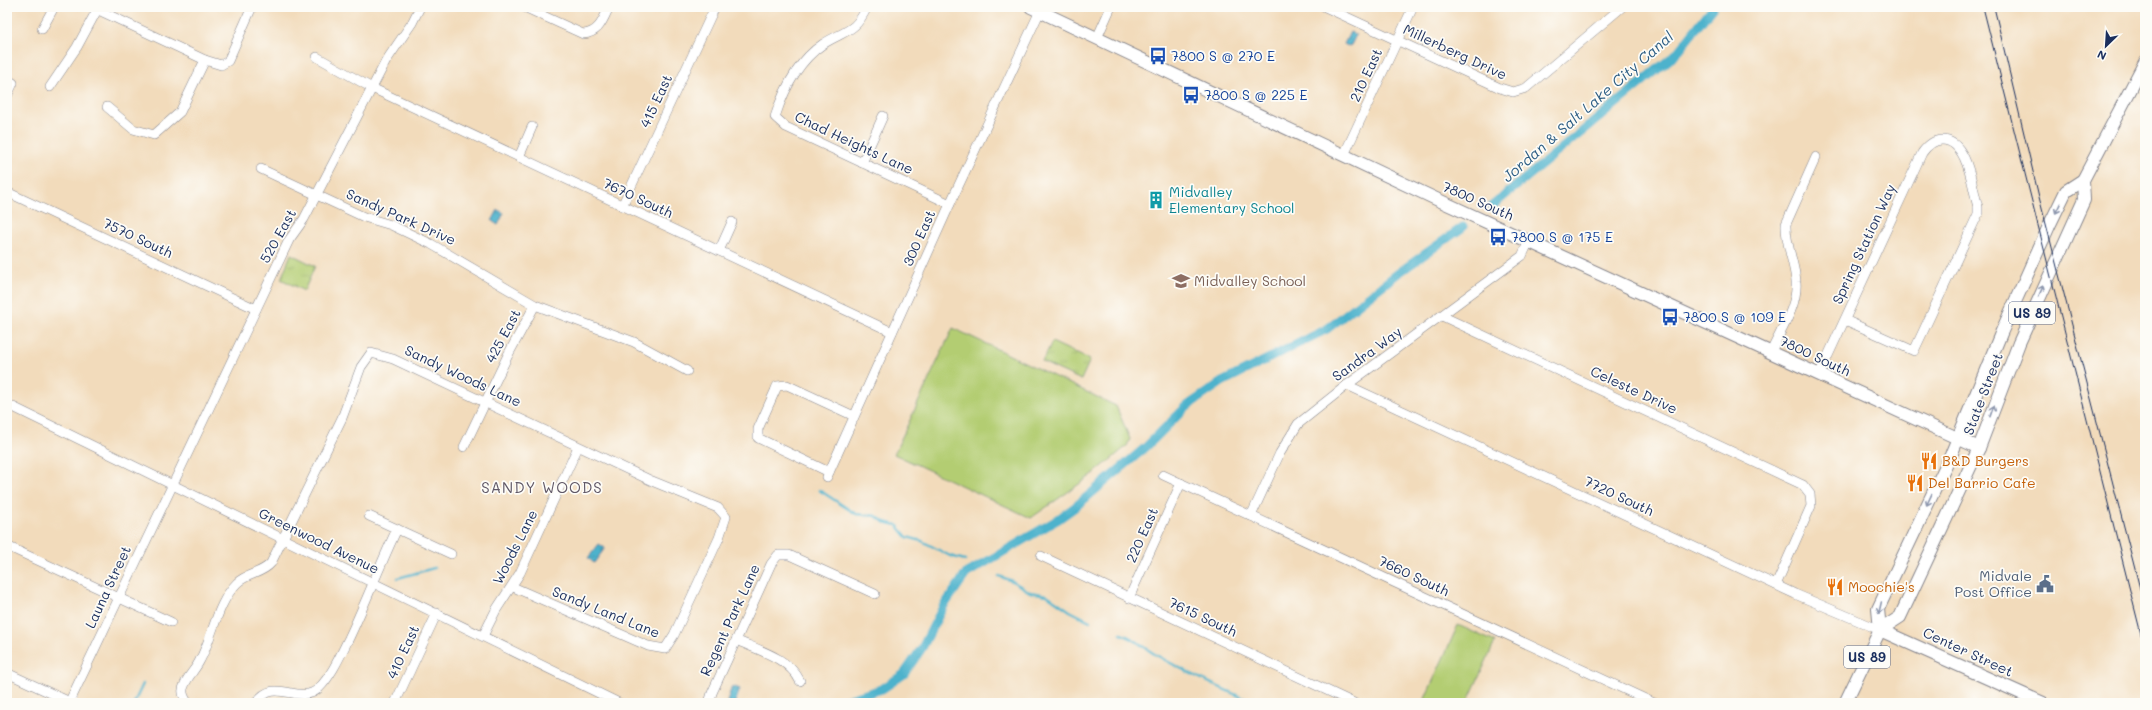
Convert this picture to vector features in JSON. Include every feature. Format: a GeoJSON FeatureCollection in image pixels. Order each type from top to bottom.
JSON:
{"type":"FeatureCollection","features":[{"type":"Feature","properties":{"kind":"main road","name":"7800 South"},"geometry":{"type":"LineString","coordinates":[[1036,9],[1344,155],[1979,448]]}},
{"type":"Feature","properties":{"kind":"main road","name":"State Street"},"geometry":{"type":"LineString","coordinates":[[2083,180],[2084,200],[2018,343],[1979,448],[1900,617],[1880,630],[1878,609],[1957,439],[2002,331],[2049,226],[2066,191],[2083,180],[2145,62]]}},
{"type":"Feature","properties":{"kind":"main road","name":"US 89"},"geometry":{"type":"LineString","coordinates":[[1845,703],[1880,630]]}},
{"type":"Feature","properties":{"kind":"main road","name":"Center Street"},"geometry":{"type":"LineString","coordinates":[[1880,630],[2042,703]]}},
{"type":"Feature","properties":{"kind":"street"},"geometry":{"type":"LineString","coordinates":[[42,30],[54,7]]}},
{"type":"Feature","properties":{"kind":"street"},"geometry":{"type":"LineString","coordinates":[[50,87],[77,47],[95,8],[205,60],[221,65],[228,61],[252,7]]}},
{"type":"Feature","properties":{"kind":"street","name":"520 East"},"geometry":{"type":"LineString","coordinates":[[172,484],[201,428],[289,240],[301,223],[317,194],[393,48],[412,23],[420,7]]}},
{"type":"Feature","properties":{"kind":"street"},"geometry":{"type":"LineString","coordinates":[[524,7],[583,34],[591,33],[598,29],[609,7]]}},
{"type":"Feature","properties":{"kind":"street","name":"415 East"},"geometry":{"type":"LineString","coordinates":[[622,206],[715,7]]}},
{"type":"Feature","properties":{"kind":"street","name":"Chad Heights Lane"},"geometry":{"type":"LineString","coordinates":[[866,7],[858,24],[810,54],[799,68],[781,98],[774,117],[786,127],[950,204]]}},
{"type":"Feature","properties":{"kind":"street"},"geometry":{"type":"LineString","coordinates":[[1097,38],[1111,7]]}},
{"type":"Feature","properties":{"kind":"street","name":"Millerberg Drive"},"geometry":{"type":"LineString","coordinates":[[1325,7],[1500,88],[1513,92],[1526,88],[1622,7]]}},
{"type":"Feature","properties":{"kind":"street","name":"210 East"},"geometry":{"type":"LineString","coordinates":[[1344,155],[1413,7]]}},
{"type":"Feature","properties":{"kind":"street","name":"300 East"},"geometry":{"type":"LineString","coordinates":[[854,416],[786,385],[777,386],[758,430],[758,438],[828,474],[950,204],[1036,9]]}},
{"type":"Feature","properties":{"kind":"street","name":"7670 South"},"geometry":{"type":"LineString","coordinates":[[317,58],[372,88],[892,332]]}},
{"type":"Feature","properties":{"kind":"street"},"geometry":{"type":"LineString","coordinates":[[107,107],[133,128],[154,135],[180,112],[205,60]]}},
{"type":"Feature","properties":{"kind":"street"},"geometry":{"type":"LineString","coordinates":[[7,79],[13,83],[7,96]]}},
{"type":"Feature","properties":{"kind":"street"},"geometry":{"type":"LineString","coordinates":[[862,162],[883,116]]}},
{"type":"Feature","properties":{"kind":"street"},"geometry":{"type":"LineString","coordinates":[[519,157],[532,128]]}},
{"type":"Feature","properties":{"kind":"street","name":"Spring Station Way"},"geometry":{"type":"LineString","coordinates":[[1819,375],[1922,153],[1932,142],[1947,140],[1958,147],[1965,158],[1978,207],[1978,214],[1914,351],[1845,320]]}},
{"type":"Feature","properties":{"kind":"street"},"geometry":{"type":"LineString","coordinates":[[1771,352],[1791,309],[1796,291],[1796,281],[1786,235],[1786,224],[1816,157]]}},
{"type":"Feature","properties":{"kind":"street","name":"Sandy Park Drive"},"geometry":{"type":"LineString","coordinates":[[261,168],[364,217],[391,225],[431,244],[535,305],[634,342],[687,372]]}},
{"type":"Feature","properties":{"kind":"street","name":"7570 South"},"geometry":{"type":"LineString","coordinates":[[7,192],[256,310]]}},
{"type":"Feature","properties":{"kind":"street"},"geometry":{"type":"LineString","coordinates":[[719,251],[732,222]]}},
{"type":"Feature","properties":{"kind":"street","name":"Sandra Way"},"geometry":{"type":"LineString","coordinates":[[1251,516],[1280,453],[1293,430],[1310,413],[1522,256],[1529,240]]}},
{"type":"Feature","properties":{"kind":"street","name":"425 East"},"geometry":{"type":"LineString","coordinates":[[464,447],[508,355],[535,305]]}},
{"type":"Feature","properties":{"kind":"street","name":"Celeste Drive"},"geometry":{"type":"LineString","coordinates":[[1442,316],[1797,482],[1807,489],[1810,494],[1811,506],[1776,585]]}},
{"type":"Feature","properties":{"kind":"street","name":"Sandy Woods Lane"},"geometry":{"type":"LineString","coordinates":[[282,538],[342,418],[361,367],[371,353],[393,359],[652,481],[718,508],[726,517]]}},
{"type":"Feature","properties":{"kind":"street","name":"7720 South"},"geometry":{"type":"LineString","coordinates":[[1348,385],[1776,585],[1880,630]]}},
{"type":"Feature","properties":{"kind":"street","name":"Greenwood Avenue"},"geometry":{"type":"LineString","coordinates":[[7,404],[437,613],[604,700],[620,703]]}},
{"type":"Feature","properties":{"kind":"street","name":"Woods Lane"},"geometry":{"type":"LineString","coordinates":[[483,636],[496,610],[513,587],[578,447]]}},
{"type":"Feature","properties":{"kind":"street","name":"7660 South"},"geometry":{"type":"LineString","coordinates":[[1163,475],[1654,703]]}},
{"type":"Feature","properties":{"kind":"street","name":"220 East"},"geometry":{"type":"LineString","coordinates":[[1129,598],[1181,483]]}},
{"type":"Feature","properties":{"kind":"street","name":"Launa Street"},"geometry":{"type":"LineString","coordinates":[[70,703],[172,484]]}},
{"type":"Feature","properties":{"kind":"street"},"geometry":{"type":"LineString","coordinates":[[369,516],[451,554]]}},
{"type":"Feature","properties":{"kind":"street","name":"Sandy Land Lane"},"geometry":{"type":"LineString","coordinates":[[513,587],[648,646],[664,650],[674,635],[716,545],[725,524],[726,517]]}},
{"type":"Feature","properties":{"kind":"street"},"geometry":{"type":"LineString","coordinates":[[256,703],[264,694],[273,690],[304,699],[324,683],[342,653],[375,583],[379,569],[397,529]]}},
{"type":"Feature","properties":{"kind":"street"},"geometry":{"type":"LineString","coordinates":[[186,699],[184,685],[201,660],[229,593],[242,579],[268,567],[282,538]]}},
{"type":"Feature","properties":{"kind":"street"},"geometry":{"type":"LineString","coordinates":[[7,546],[171,622]]}},
{"type":"Feature","properties":{"kind":"street","name":"Regent Park Lane"},"geometry":{"type":"LineString","coordinates":[[709,703],[712,693],[771,564],[775,558],[781,554],[799,559],[875,594]]}},
{"type":"Feature","properties":{"kind":"street","name":"7615 South"},"geometry":{"type":"LineString","coordinates":[[1041,556],[1354,703]]}},
{"type":"Feature","properties":{"kind":"street","name":"410 East"},"geometry":{"type":"LineString","coordinates":[[395,703],[437,613]]}},
{"type":"Feature","properties":{"kind":"street"},"geometry":{"type":"LineString","coordinates":[[736,640],[786,663],[795,672],[800,681]]}},
{"type":"Feature","properties":{"kind":"street"},"geometry":{"type":"LineString","coordinates":[[7,673],[70,703]]}},
{"type":"Feature","properties":{"kind":"green space"},"geometry":{"type":"Polygon","coordinates":[[[291,254],[315,266],[304,291],[281,279],[291,254]]]}},
{"type":"Feature","properties":{"kind":"green space"},"geometry":{"type":"Polygon","coordinates":[[[953,328],[1116,406],[1130,439],[1127,446],[1092,475],[1031,518],[894,454],[953,328]]]}},
{"type":"Feature","properties":{"kind":"green space"},"geometry":{"type":"Polygon","coordinates":[[[1052,342],[1090,360],[1081,380],[1042,362],[1052,342]]]}},
{"type":"Feature","properties":{"kind":"green space"},"geometry":{"type":"Polygon","coordinates":[[[1458,625],[1495,642],[1467,703],[1423,703],[1458,625]]]}},
{"type":"Feature","properties":{"kind":"water"},"geometry":{"type":"Polygon","coordinates":[[[1350,32],[1356,35],[1350,47],[1344,44],[1350,32]]]}},
{"type":"Feature","properties":{"kind":"water"},"geometry":{"type":"Polygon","coordinates":[[[498,210],[504,213],[498,225],[492,221],[498,210]]]}},
{"type":"Feature","properties":{"kind":"water"},"geometry":{"type":"Polygon","coordinates":[[[599,544],[605,548],[594,563],[588,558],[599,544]]]}},
{"type":"Feature","properties":{"kind":"water"},"geometry":{"type":"Polygon","coordinates":[[[732,686],[740,689],[735,703],[727,702],[732,686]]]}},
{"type":"Feature","properties":{"kind":"waterway","name":"Jordan & Salt Lake City Canal"},"geometry":{"type":"LineString","coordinates":[[1492,206],[1676,54],[1713,7]]}},
{"type":"Feature","properties":{"kind":"waterway","name":"Jordan & Salt Lake City Canal"},"geometry":{"type":"LineString","coordinates":[[836,703],[882,689],[904,674],[922,648],[943,607],[966,574],[1057,520],[1075,507],[1146,447],[1187,406],[1222,382],[1327,329],[1397,274],[1463,227]]}},
{"type":"Feature","properties":{"kind":"waterway"},"geometry":{"type":"LineString","coordinates":[[819,490],[856,514],[876,516],[884,522],[897,525],[907,537],[922,541],[950,556],[965,560]]}},
{"type":"Feature","properties":{"kind":"waterway"},"geometry":{"type":"LineString","coordinates":[[398,578],[434,568]]}},
{"type":"Feature","properties":{"kind":"waterway"},"geometry":{"type":"LineString","coordinates":[[999,576],[1012,581],[1030,592],[1047,595],[1070,611],[1090,621]]}},
{"type":"Feature","properties":{"kind":"waterway"},"geometry":{"type":"LineString","coordinates":[[1121,634],[1131,638],[1153,653],[1182,669],[1255,703]]}},
{"type":"Feature","properties":{"kind":"waterway"},"geometry":{"type":"LineString","coordinates":[[134,703],[143,684]]}},
{"type":"Feature","properties":{"kind":"tram line"},"geometry":{"type":"LineString","coordinates":[[1983,7],[2145,650]]}},
{"type":"Feature","properties":{"kind":"tram line"},"geometry":{"type":"LineString","coordinates":[[1994,7],[2039,197],[2145,608]]}},
{"type":"Feature","properties":{"kind":"place","name":"7800 S @ 270 E"},"geometry":{"type":"Point","coordinates":[1158,56]}},
{"type":"Feature","properties":{"kind":"place","name":"7800 S @ 225 E"},"geometry":{"type":"Point","coordinates":[1191,95]}},
{"type":"Feature","properties":{"kind":"place","name":"Midvalley Elementary School"},"geometry":{"type":"Point","coordinates":[1156,200]}},
{"type":"Feature","properties":{"kind":"place","name":"7800 S @ 175 E"},"geometry":{"type":"Point","coordinates":[1498,237]}},
{"type":"Feature","properties":{"kind":"place","name":"Midvalley School"},"geometry":{"type":"Point","coordinates":[1181,281]}},
{"type":"Feature","properties":{"kind":"place","name":"7800 S @ 109 E"},"geometry":{"type":"Point","coordinates":[1670,317]}},
{"type":"Feature","properties":{"kind":"place","name":"B&D Burgers"},"geometry":{"type":"Point","coordinates":[1929,461]}},
{"type":"Feature","properties":{"kind":"place","name":"Del Barrio Cafe"},"geometry":{"type":"Point","coordinates":[1915,483]}},
{"type":"Feature","properties":{"kind":"place","name":"Midvale Post Office"},"geometry":{"type":"Point","coordinates":[2045,584]}},
{"type":"Feature","properties":{"kind":"place","name":"Moochie's"},"geometry":{"type":"Point","coordinates":[1835,587]}},
{"type":"Feature","properties":{"kind":"district","name":"SANDY WOODS"},"geometry":{"type":"Point","coordinates":[542,488]}}]}
